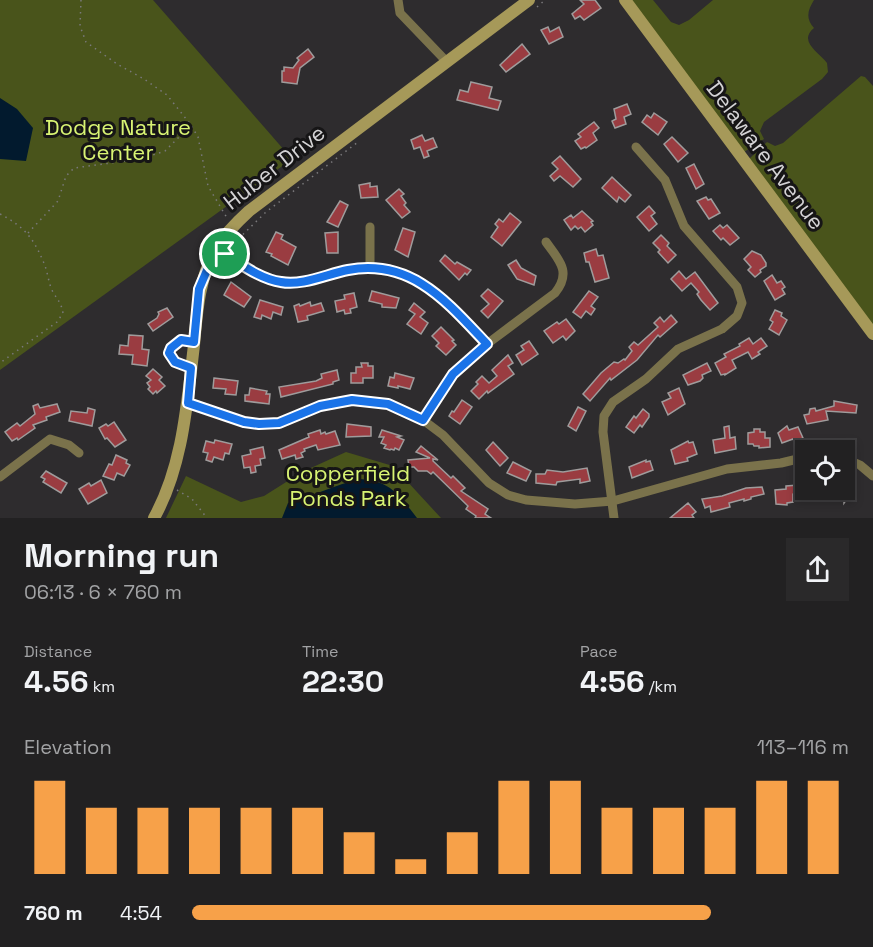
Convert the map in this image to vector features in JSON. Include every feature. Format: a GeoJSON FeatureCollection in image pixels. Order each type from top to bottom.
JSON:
{"type":"FeatureCollection","features":[{"type":"Feature","properties":{"kind":"street"},"geometry":{"type":"LineString","coordinates":[[398,0],[400,13],[447,62]]}},
{"type":"Feature","properties":{"kind":"street","name":"Delaware Avenue"},"geometry":{"type":"LineString","coordinates":[[625,0],[873,334]]}},
{"type":"Feature","properties":{"kind":"street","name":"Huber Drive"},"geometry":{"type":"LineString","coordinates":[[154,518],[178,457],[188,403],[199,289],[233,226],[249,211],[447,62],[533,3]]}},
{"type":"Feature","properties":{"kind":"street"},"geometry":{"type":"LineString","coordinates":[[614,518],[603,432],[604,416],[613,402],[646,379],[678,349],[722,329],[737,316],[742,303],[737,287],[684,226],[665,180],[636,147]]}},
{"type":"Feature","properties":{"kind":"street"},"geometry":{"type":"LineString","coordinates":[[370,227],[370,268]]}},
{"type":"Feature","properties":{"kind":"street"},"geometry":{"type":"LineString","coordinates":[[423,420],[453,374],[561,286],[564,276],[562,265],[546,242]]}},
{"type":"Feature","properties":{"kind":"street"},"geometry":{"type":"LineString","coordinates":[[220,251],[265,278],[281,283],[370,268],[399,273],[424,284],[442,297],[487,344]]}},
{"type":"Feature","properties":{"kind":"street"},"geometry":{"type":"LineString","coordinates":[[188,403],[244,422],[259,424],[279,423],[320,406],[352,400],[388,404],[423,420],[443,435],[489,483],[508,495],[526,500],[575,504],[613,501],[727,469],[781,464],[795,460]]}},
{"type":"Feature","properties":{"kind":"street"},"geometry":{"type":"LineString","coordinates":[[0,477],[50,439],[69,445],[79,453]]}},
{"type":"Feature","properties":{"kind":"street"},"geometry":{"type":"LineString","coordinates":[[855,463],[873,476]]}},
{"type":"Feature","properties":{"kind":"lane"},"geometry":{"type":"LineString","coordinates":[[191,368],[175,362],[169,353],[171,348],[181,340],[194,342]]}},
{"type":"Feature","properties":{"kind":"path"},"geometry":{"type":"LineString","coordinates":[[81,0],[80,26],[86,42],[167,95],[191,125],[198,137],[208,186],[233,226]]}},
{"type":"Feature","properties":{"kind":"path"},"geometry":{"type":"LineString","coordinates":[[533,3],[545,0]]}},
{"type":"Feature","properties":{"kind":"path"},"geometry":{"type":"LineString","coordinates":[[28,233],[58,201],[66,176],[74,168],[140,159],[165,151],[191,125]]}},
{"type":"Feature","properties":{"kind":"path"},"geometry":{"type":"LineString","coordinates":[[216,275],[220,251],[237,239],[266,212],[358,142]]}},
{"type":"Feature","properties":{"kind":"path"},"geometry":{"type":"LineString","coordinates":[[0,214],[15,222],[28,233],[44,261],[63,313],[57,322],[0,363]]}},
{"type":"Feature","properties":{"kind":"path"},"geometry":{"type":"LineString","coordinates":[[177,490],[192,500],[207,518]]}},
{"type":"Feature","properties":{"kind":"green space","name":"Dodge Nature Center"},"geometry":{"type":"Polygon","coordinates":[[[0,0],[153,0],[292,159],[0,370],[0,0]]]}},
{"type":"Feature","properties":{"kind":"green space"},"geometry":{"type":"Polygon","coordinates":[[[631,0],[653,0],[671,22],[679,25],[689,20],[713,0],[814,0],[808,14],[809,21],[814,28],[808,37],[811,46],[827,63],[828,72],[822,79],[764,122],[760,131],[764,139],[744,152],[631,0]]]}},
{"type":"Feature","properties":{"kind":"green space"},"geometry":{"type":"Polygon","coordinates":[[[861,76],[873,86],[873,325],[749,159],[767,142],[775,146],[783,143],[861,76]]]}},
{"type":"Feature","properties":{"kind":"green space","name":"Copperfield Ponds Park"},"geometry":{"type":"Polygon","coordinates":[[[346,452],[393,466],[441,518],[166,518],[186,476],[241,502],[264,496],[302,472],[346,452]]]}},
{"type":"Feature","properties":{"kind":"water"},"geometry":{"type":"Polygon","coordinates":[[[0,98],[17,109],[33,128],[26,161],[0,159],[0,98]]]}},
{"type":"Feature","properties":{"kind":"water"},"geometry":{"type":"Polygon","coordinates":[[[360,479],[387,486],[399,496],[417,518],[282,518],[288,503],[360,479]]]}},
{"type":"Feature","properties":{"kind":"building"},"geometry":{"type":"Polygon","coordinates":[[[580,0],[595,0],[601,8],[584,20],[580,16],[575,19],[572,14],[584,4],[580,0]]]}},
{"type":"Feature","properties":{"kind":"building"},"geometry":{"type":"Polygon","coordinates":[[[548,27],[550,32],[559,27],[563,37],[549,44],[541,30],[548,27]]]}},
{"type":"Feature","properties":{"kind":"building"},"geometry":{"type":"Polygon","coordinates":[[[522,44],[530,54],[506,72],[500,65],[522,44]]]}},
{"type":"Feature","properties":{"kind":"building"},"geometry":{"type":"Polygon","coordinates":[[[308,49],[314,57],[300,68],[297,84],[282,82],[284,67],[293,68],[299,60],[297,58],[308,49]]]}},
{"type":"Feature","properties":{"kind":"building"},"geometry":{"type":"Polygon","coordinates":[[[471,82],[492,87],[489,98],[501,101],[498,110],[457,100],[460,90],[468,92],[471,82]]]}},
{"type":"Feature","properties":{"kind":"building"},"geometry":{"type":"Polygon","coordinates":[[[627,104],[631,114],[624,117],[626,124],[615,128],[612,121],[616,119],[614,109],[627,104]]]}},
{"type":"Feature","properties":{"kind":"building"},"geometry":{"type":"Polygon","coordinates":[[[654,113],[667,122],[658,135],[642,122],[647,115],[651,118],[654,113]]]}},
{"type":"Feature","properties":{"kind":"building"},"geometry":{"type":"Polygon","coordinates":[[[594,122],[599,128],[593,133],[597,140],[581,149],[575,141],[581,137],[578,134],[594,122]]]}},
{"type":"Feature","properties":{"kind":"building"},"geometry":{"type":"Polygon","coordinates":[[[422,135],[425,141],[433,138],[437,147],[427,151],[429,156],[424,158],[420,147],[414,149],[411,140],[422,135]]]}},
{"type":"Feature","properties":{"kind":"building"},"geometry":{"type":"Polygon","coordinates":[[[672,137],[688,153],[678,162],[664,144],[672,137]]]}},
{"type":"Feature","properties":{"kind":"building"},"geometry":{"type":"Polygon","coordinates":[[[560,156],[581,179],[573,187],[560,176],[554,181],[550,176],[558,169],[552,163],[560,156]]]}},
{"type":"Feature","properties":{"kind":"building"},"geometry":{"type":"Polygon","coordinates":[[[694,164],[704,184],[696,189],[686,168],[694,164]]]}},
{"type":"Feature","properties":{"kind":"building"},"geometry":{"type":"Polygon","coordinates":[[[612,177],[631,195],[625,202],[619,197],[617,202],[602,188],[612,177]]]}},
{"type":"Feature","properties":{"kind":"building"},"geometry":{"type":"Polygon","coordinates":[[[370,183],[370,187],[377,186],[378,197],[361,198],[359,185],[370,183]]]}},
{"type":"Feature","properties":{"kind":"building"},"geometry":{"type":"Polygon","coordinates":[[[399,189],[404,194],[401,196],[406,203],[404,205],[410,212],[402,218],[386,200],[399,189]]]}},
{"type":"Feature","properties":{"kind":"building"},"geometry":{"type":"Polygon","coordinates":[[[706,197],[708,200],[711,199],[720,213],[709,219],[697,201],[706,197]]]}},
{"type":"Feature","properties":{"kind":"building"},"geometry":{"type":"Polygon","coordinates":[[[340,201],[348,205],[338,227],[327,222],[340,201]]]}},
{"type":"Feature","properties":{"kind":"building"},"geometry":{"type":"Polygon","coordinates":[[[649,206],[655,213],[651,216],[657,224],[649,231],[637,217],[649,206]]]}},
{"type":"Feature","properties":{"kind":"building"},"geometry":{"type":"Polygon","coordinates":[[[582,211],[593,221],[591,222],[593,225],[585,232],[581,227],[578,229],[575,226],[571,230],[564,220],[571,215],[573,218],[582,211]]]}},
{"type":"Feature","properties":{"kind":"building"},"geometry":{"type":"Polygon","coordinates":[[[510,213],[521,222],[502,246],[491,237],[498,227],[495,224],[499,219],[503,222],[510,213]]]}},
{"type":"Feature","properties":{"kind":"building"},"geometry":{"type":"Polygon","coordinates":[[[720,225],[723,228],[727,225],[739,238],[730,245],[723,238],[721,240],[713,231],[720,225]]]}},
{"type":"Feature","properties":{"kind":"building"},"geometry":{"type":"Polygon","coordinates":[[[403,228],[415,232],[408,257],[395,250],[403,228]]]}},
{"type":"Feature","properties":{"kind":"building"},"geometry":{"type":"Polygon","coordinates":[[[276,232],[283,235],[281,239],[296,247],[288,265],[266,252],[276,232]]]}},
{"type":"Feature","properties":{"kind":"building"},"geometry":{"type":"Polygon","coordinates":[[[338,232],[338,253],[327,253],[325,233],[338,232]]]}},
{"type":"Feature","properties":{"kind":"building"},"geometry":{"type":"Polygon","coordinates":[[[661,235],[676,255],[668,263],[653,243],[661,235]]]}},
{"type":"Feature","properties":{"kind":"building"},"geometry":{"type":"Polygon","coordinates":[[[596,249],[598,256],[603,255],[609,278],[595,282],[584,253],[596,249]]]}},
{"type":"Feature","properties":{"kind":"building"},"geometry":{"type":"Polygon","coordinates":[[[752,251],[761,255],[766,263],[766,266],[755,277],[748,270],[751,267],[744,259],[752,251]]]}},
{"type":"Feature","properties":{"kind":"building"},"geometry":{"type":"Polygon","coordinates":[[[445,255],[455,264],[457,262],[471,270],[459,280],[440,261],[445,255]]]}},
{"type":"Feature","properties":{"kind":"building"},"geometry":{"type":"Polygon","coordinates":[[[516,260],[521,268],[536,276],[534,285],[517,279],[508,265],[516,260]]]}},
{"type":"Feature","properties":{"kind":"building"},"geometry":{"type":"Polygon","coordinates":[[[679,271],[686,279],[695,272],[718,303],[710,310],[691,283],[682,291],[671,279],[679,271]]]}},
{"type":"Feature","properties":{"kind":"building"},"geometry":{"type":"Polygon","coordinates":[[[772,275],[777,283],[781,281],[785,287],[782,289],[785,294],[775,300],[764,281],[772,275]]]}},
{"type":"Feature","properties":{"kind":"building"},"geometry":{"type":"Polygon","coordinates":[[[231,282],[251,297],[244,307],[224,295],[231,282]]]}},
{"type":"Feature","properties":{"kind":"building"},"geometry":{"type":"Polygon","coordinates":[[[488,289],[503,301],[488,318],[481,311],[489,304],[481,296],[488,289]]]}},
{"type":"Feature","properties":{"kind":"building"},"geometry":{"type":"Polygon","coordinates":[[[372,291],[399,298],[396,308],[382,307],[382,304],[369,301],[372,291]]]}},
{"type":"Feature","properties":{"kind":"building"},"geometry":{"type":"Polygon","coordinates":[[[589,291],[598,297],[591,306],[595,309],[591,315],[586,311],[581,318],[573,312],[589,291]]]}},
{"type":"Feature","properties":{"kind":"building"},"geometry":{"type":"Polygon","coordinates":[[[354,293],[357,307],[350,309],[351,313],[345,314],[344,310],[337,312],[335,301],[345,299],[344,295],[354,293]]]}},
{"type":"Feature","properties":{"kind":"building"},"geometry":{"type":"Polygon","coordinates":[[[260,300],[283,307],[281,315],[273,312],[271,319],[262,315],[261,319],[254,317],[260,300]]]}},
{"type":"Feature","properties":{"kind":"building"},"geometry":{"type":"Polygon","coordinates":[[[310,302],[311,306],[321,303],[324,311],[307,316],[308,320],[298,322],[294,306],[310,302]]]}},
{"type":"Feature","properties":{"kind":"building"},"geometry":{"type":"Polygon","coordinates":[[[414,303],[425,312],[420,317],[428,323],[421,334],[407,324],[415,314],[409,310],[414,303]]]}},
{"type":"Feature","properties":{"kind":"building"},"geometry":{"type":"Polygon","coordinates":[[[167,308],[173,317],[153,331],[148,324],[157,318],[158,312],[167,308]]]}},
{"type":"Feature","properties":{"kind":"building"},"geometry":{"type":"Polygon","coordinates":[[[775,310],[782,313],[781,316],[787,320],[779,335],[769,329],[775,310]]]}},
{"type":"Feature","properties":{"kind":"building"},"geometry":{"type":"Polygon","coordinates":[[[671,315],[677,322],[660,337],[658,335],[637,360],[611,380],[610,378],[590,401],[583,394],[614,362],[625,360],[632,351],[629,347],[634,342],[638,345],[658,327],[654,323],[660,317],[664,322],[671,315]]]}},
{"type":"Feature","properties":{"kind":"building"},"geometry":{"type":"Polygon","coordinates":[[[566,319],[575,331],[566,340],[563,336],[553,343],[544,331],[566,319]]]}},
{"type":"Feature","properties":{"kind":"building"},"geometry":{"type":"Polygon","coordinates":[[[441,327],[456,345],[446,355],[436,346],[439,343],[432,336],[441,327]]]}},
{"type":"Feature","properties":{"kind":"building"},"geometry":{"type":"Polygon","coordinates":[[[129,335],[143,336],[142,349],[149,350],[147,366],[132,364],[133,355],[119,354],[120,345],[128,346],[129,335]]]}},
{"type":"Feature","properties":{"kind":"building"},"geometry":{"type":"Polygon","coordinates":[[[749,338],[753,344],[761,338],[767,346],[752,359],[748,352],[732,360],[736,368],[721,375],[715,363],[726,357],[724,354],[740,346],[739,344],[749,338]]]}},
{"type":"Feature","properties":{"kind":"building"},"geometry":{"type":"Polygon","coordinates":[[[529,341],[538,354],[522,365],[516,355],[524,350],[521,346],[529,341]]]}},
{"type":"Feature","properties":{"kind":"building"},"geometry":{"type":"Polygon","coordinates":[[[508,355],[513,363],[508,366],[514,374],[488,393],[487,391],[479,399],[471,391],[478,384],[476,382],[482,376],[489,383],[497,376],[492,370],[508,355]]]}},
{"type":"Feature","properties":{"kind":"building"},"geometry":{"type":"Polygon","coordinates":[[[361,363],[373,366],[373,378],[363,378],[363,383],[351,383],[351,373],[356,373],[356,367],[362,367],[361,363]]]}},
{"type":"Feature","properties":{"kind":"building"},"geometry":{"type":"Polygon","coordinates":[[[707,363],[711,371],[702,375],[703,378],[700,381],[688,385],[683,375],[707,363]]]}},
{"type":"Feature","properties":{"kind":"building"},"geometry":{"type":"Polygon","coordinates":[[[153,369],[162,377],[159,380],[165,386],[153,394],[148,389],[150,387],[147,383],[151,380],[146,376],[153,369]]]}},
{"type":"Feature","properties":{"kind":"building"},"geometry":{"type":"Polygon","coordinates":[[[337,370],[339,380],[333,384],[281,397],[279,387],[316,381],[322,378],[321,374],[337,370]]]}},
{"type":"Feature","properties":{"kind":"building"},"geometry":{"type":"Polygon","coordinates":[[[395,373],[414,378],[410,389],[388,386],[390,377],[394,378],[395,373]]]}},
{"type":"Feature","properties":{"kind":"building"},"geometry":{"type":"Polygon","coordinates":[[[214,378],[238,381],[236,395],[225,394],[226,389],[213,388],[214,378]]]}},
{"type":"Feature","properties":{"kind":"building"},"geometry":{"type":"Polygon","coordinates":[[[250,388],[267,391],[266,394],[270,394],[269,404],[245,401],[245,395],[249,395],[250,388]]]}},
{"type":"Feature","properties":{"kind":"building"},"geometry":{"type":"Polygon","coordinates":[[[679,388],[685,404],[668,415],[662,402],[671,398],[668,393],[679,388]]]}},
{"type":"Feature","properties":{"kind":"building"},"geometry":{"type":"Polygon","coordinates":[[[462,400],[472,407],[460,424],[449,416],[462,400]]]}},
{"type":"Feature","properties":{"kind":"building"},"geometry":{"type":"Polygon","coordinates":[[[834,401],[857,405],[856,413],[826,411],[828,420],[807,424],[804,415],[809,414],[810,409],[815,408],[816,411],[834,406],[834,401]]]}},
{"type":"Feature","properties":{"kind":"building"},"geometry":{"type":"Polygon","coordinates":[[[38,404],[40,408],[57,404],[60,412],[46,417],[47,420],[33,425],[35,428],[18,440],[17,438],[12,441],[5,432],[17,423],[20,426],[35,414],[33,406],[38,404]]]}},
{"type":"Feature","properties":{"kind":"building"},"geometry":{"type":"Polygon","coordinates":[[[578,407],[586,411],[576,431],[568,426],[578,407]]]}},
{"type":"Feature","properties":{"kind":"building"},"geometry":{"type":"Polygon","coordinates":[[[88,408],[95,410],[92,426],[69,421],[71,411],[87,413],[88,408]]]}},
{"type":"Feature","properties":{"kind":"building"},"geometry":{"type":"Polygon","coordinates":[[[643,409],[649,417],[634,433],[626,427],[643,409]]]}},
{"type":"Feature","properties":{"kind":"building"},"geometry":{"type":"Polygon","coordinates":[[[114,422],[126,440],[115,447],[107,438],[105,439],[99,428],[114,422]]]}},
{"type":"Feature","properties":{"kind":"building"},"geometry":{"type":"Polygon","coordinates":[[[347,424],[371,427],[371,436],[346,437],[347,424]]]}},
{"type":"Feature","properties":{"kind":"building"},"geometry":{"type":"Polygon","coordinates":[[[729,426],[730,438],[735,437],[736,449],[715,453],[713,440],[725,438],[724,427],[729,426]]]}},
{"type":"Feature","properties":{"kind":"building"},"geometry":{"type":"Polygon","coordinates":[[[787,426],[789,430],[798,427],[803,438],[782,443],[778,433],[787,426]]]}},
{"type":"Feature","properties":{"kind":"building"},"geometry":{"type":"Polygon","coordinates":[[[754,429],[765,432],[765,438],[770,438],[770,447],[759,448],[759,446],[748,444],[748,433],[754,432],[754,429]]]}},
{"type":"Feature","properties":{"kind":"building"},"geometry":{"type":"Polygon","coordinates":[[[320,430],[321,434],[335,431],[340,445],[318,450],[316,445],[304,449],[305,451],[301,453],[303,457],[296,459],[295,455],[282,459],[279,450],[320,430]]]}},
{"type":"Feature","properties":{"kind":"building"},"geometry":{"type":"Polygon","coordinates":[[[382,430],[401,436],[397,437],[404,440],[399,450],[384,448],[386,445],[381,443],[384,437],[379,437],[382,430]]]}},
{"type":"Feature","properties":{"kind":"building"},"geometry":{"type":"Polygon","coordinates":[[[215,440],[232,444],[229,454],[225,453],[223,460],[214,457],[212,462],[206,460],[208,453],[203,452],[206,441],[214,443],[215,440]]]}},
{"type":"Feature","properties":{"kind":"building"},"geometry":{"type":"Polygon","coordinates":[[[688,441],[693,442],[697,454],[687,458],[688,461],[675,464],[671,450],[688,441]]]}},
{"type":"Feature","properties":{"kind":"building"},"geometry":{"type":"Polygon","coordinates":[[[493,442],[508,458],[500,466],[486,450],[493,442]]]}},
{"type":"Feature","properties":{"kind":"building"},"geometry":{"type":"Polygon","coordinates":[[[421,446],[438,460],[433,459],[433,461],[465,488],[461,491],[488,509],[485,514],[491,518],[475,518],[476,516],[466,509],[468,506],[433,472],[431,474],[409,467],[408,460],[430,458],[416,452],[421,446]]]}},
{"type":"Feature","properties":{"kind":"building"},"geometry":{"type":"Polygon","coordinates":[[[263,447],[265,458],[260,459],[261,465],[255,466],[256,472],[251,473],[250,467],[244,468],[242,456],[251,454],[250,450],[263,447]]]}},
{"type":"Feature","properties":{"kind":"building"},"geometry":{"type":"Polygon","coordinates":[[[116,455],[127,460],[126,463],[130,465],[124,476],[117,473],[114,480],[103,476],[109,464],[112,465],[116,455]]]}},
{"type":"Feature","properties":{"kind":"building"},"geometry":{"type":"Polygon","coordinates":[[[646,460],[646,462],[650,461],[653,470],[632,478],[629,467],[646,460]]]}},
{"type":"Feature","properties":{"kind":"building"},"geometry":{"type":"Polygon","coordinates":[[[513,462],[531,471],[526,481],[507,473],[513,462]]]}},
{"type":"Feature","properties":{"kind":"building"},"geometry":{"type":"Polygon","coordinates":[[[587,468],[590,481],[580,483],[580,479],[557,482],[556,485],[536,483],[536,474],[545,474],[547,470],[563,472],[587,468]]]}},
{"type":"Feature","properties":{"kind":"building"},"geometry":{"type":"Polygon","coordinates":[[[46,471],[67,483],[61,493],[43,482],[45,479],[41,477],[46,471]]]}},
{"type":"Feature","properties":{"kind":"building"},"geometry":{"type":"Polygon","coordinates":[[[101,480],[107,493],[88,504],[79,489],[101,480]]]}},
{"type":"Feature","properties":{"kind":"building"},"geometry":{"type":"Polygon","coordinates":[[[795,485],[793,502],[787,505],[776,504],[775,490],[786,489],[786,486],[795,485]]]}},
{"type":"Feature","properties":{"kind":"building"},"geometry":{"type":"Polygon","coordinates":[[[762,487],[764,494],[729,503],[730,507],[711,512],[710,506],[705,508],[702,499],[722,496],[746,488],[762,487]]]}},
{"type":"Feature","properties":{"kind":"building"},"geometry":{"type":"Polygon","coordinates":[[[688,503],[696,512],[692,515],[694,518],[670,518],[688,503]]]}},
{"type":"Feature","properties":{"kind":"route"},"geometry":{"type":"LineString","coordinates":[[216,249],[225,254],[265,278],[281,283],[370,268],[399,273],[424,284],[442,297],[487,344],[453,374],[423,420],[388,404],[352,400],[320,406],[279,423],[259,424],[244,422],[188,403],[191,368],[175,362],[169,353],[171,348],[181,340],[194,342],[199,289],[216,249]]}}]}
